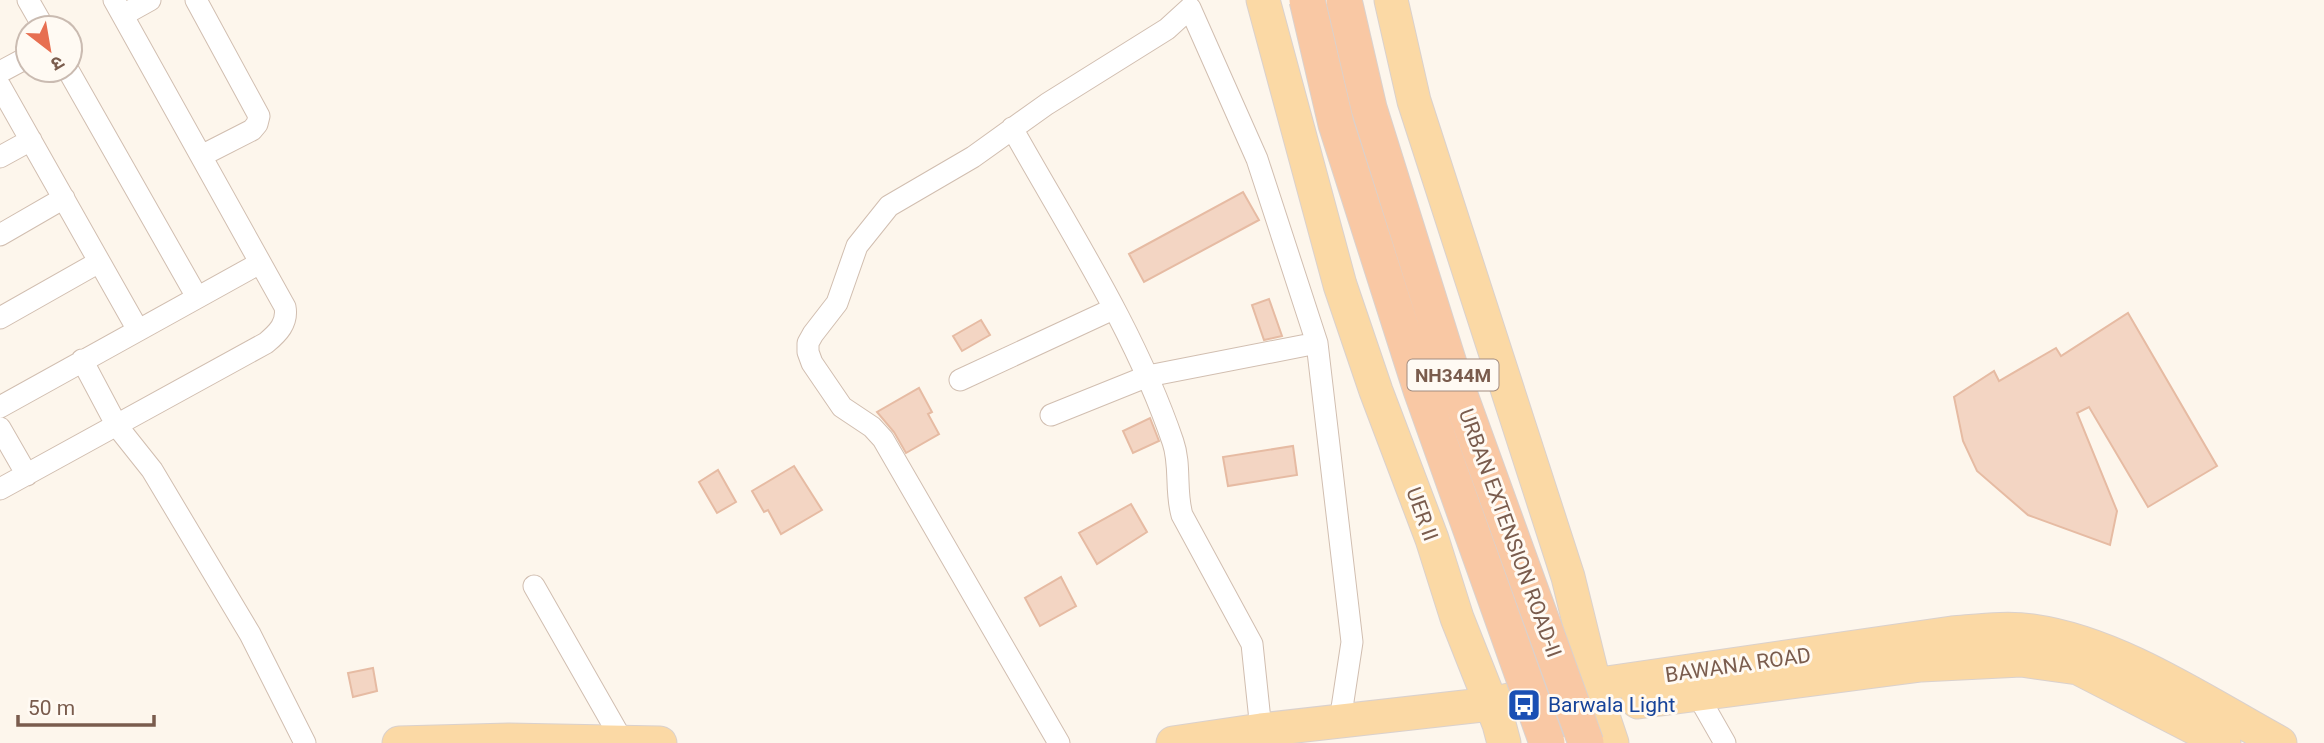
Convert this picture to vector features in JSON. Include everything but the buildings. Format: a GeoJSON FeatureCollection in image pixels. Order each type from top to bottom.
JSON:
{"type":"FeatureCollection","features":[{"type":"Feature","properties":{"kind":"highway","name":"URBAN EXTENSION ROAD-II"},"geometry":{"type":"LineString","coordinates":[[1307,0],[1336,124],[1421,390],[1547,743]]}},
{"type":"Feature","properties":{"kind":"highway","name":"URBAN EXTENSION ROAD-II"},"geometry":{"type":"LineString","coordinates":[[1344,0],[1369,108],[1452,373],[1586,743]]}},
{"type":"Feature","properties":{"kind":"main road","name":"UER II"},"geometry":{"type":"LineString","coordinates":[[1263,0],[1340,285],[1376,391],[1432,539],[1457,618],[1498,724]]}},
{"type":"Feature","properties":{"kind":"main road"},"geometry":{"type":"LineString","coordinates":[[1391,0],[1414,102],[1569,577],[1612,743]]}},
{"type":"Feature","properties":{"kind":"main road","name":"BAWANA ROAD"},"geometry":{"type":"LineString","coordinates":[[1598,696],[1952,633],[2020,630],[2085,642],[2102,649],[2280,743]]}},
{"type":"Feature","properties":{"kind":"main road","name":"BAWANA ROAD"},"geometry":{"type":"LineString","coordinates":[[1172,743],[1261,730],[1335,732],[1498,724],[1545,692],[1598,696],[1697,694],[1922,665],[2021,660],[2078,668],[2224,743]]}},
{"type":"Feature","properties":{"kind":"main road"},"geometry":{"type":"LineString","coordinates":[[399,743],[660,743]]}},
{"type":"Feature","properties":{"kind":"street"},"geometry":{"type":"LineString","coordinates":[[0,489],[274,337],[285,323],[285,307],[118,8],[150,0]]}},
{"type":"Feature","properties":{"kind":"street"},"geometry":{"type":"LineString","coordinates":[[196,0],[258,116],[257,124],[252,130],[201,156]]}},
{"type":"Feature","properties":{"kind":"street"},"geometry":{"type":"LineString","coordinates":[[1059,743],[883,439],[872,426],[842,407],[812,363],[808,343],[837,303],[857,246],[880,216],[902,197],[973,157],[1012,128],[1167,29],[1190,8],[1257,159],[1317,343],[1352,642],[1335,732]]}},
{"type":"Feature","properties":{"kind":"street"},"geometry":{"type":"LineString","coordinates":[[76,84],[197,297]]}},
{"type":"Feature","properties":{"kind":"street"},"geometry":{"type":"LineString","coordinates":[[0,86],[138,330]]}},
{"type":"Feature","properties":{"kind":"street"},"geometry":{"type":"LineString","coordinates":[[1012,128],[1148,376],[1177,455],[1179,506],[1182,515],[1252,644],[1261,730]]}},
{"type":"Feature","properties":{"kind":"street"},"geometry":{"type":"LineString","coordinates":[[0,157],[31,139]]}},
{"type":"Feature","properties":{"kind":"street"},"geometry":{"type":"LineString","coordinates":[[0,235],[64,198]]}},
{"type":"Feature","properties":{"kind":"street"},"geometry":{"type":"LineString","coordinates":[[0,318],[99,262]]}},
{"type":"Feature","properties":{"kind":"street"},"geometry":{"type":"LineString","coordinates":[[0,407],[260,263]]}},
{"type":"Feature","properties":{"kind":"street"},"geometry":{"type":"LineString","coordinates":[[960,380],[1113,309]]}},
{"type":"Feature","properties":{"kind":"street"},"geometry":{"type":"LineString","coordinates":[[1051,415],[1148,376],[1317,343]]}},
{"type":"Feature","properties":{"kind":"street"},"geometry":{"type":"LineString","coordinates":[[82,360],[117,426],[152,470],[244,624],[305,743]]}},
{"type":"Feature","properties":{"kind":"street"},"geometry":{"type":"LineString","coordinates":[[0,428],[27,475]]}},
{"type":"Feature","properties":{"kind":"street"},"geometry":{"type":"LineString","coordinates":[[534,586],[623,742]]}},
{"type":"Feature","properties":{"kind":"street"},"geometry":{"type":"LineString","coordinates":[[1697,694],[1725,743]]}},
{"type":"Feature","properties":{"kind":"place","name":"Barwala Light"},"geometry":{"type":"Point","coordinates":[1524,705]}}]}
